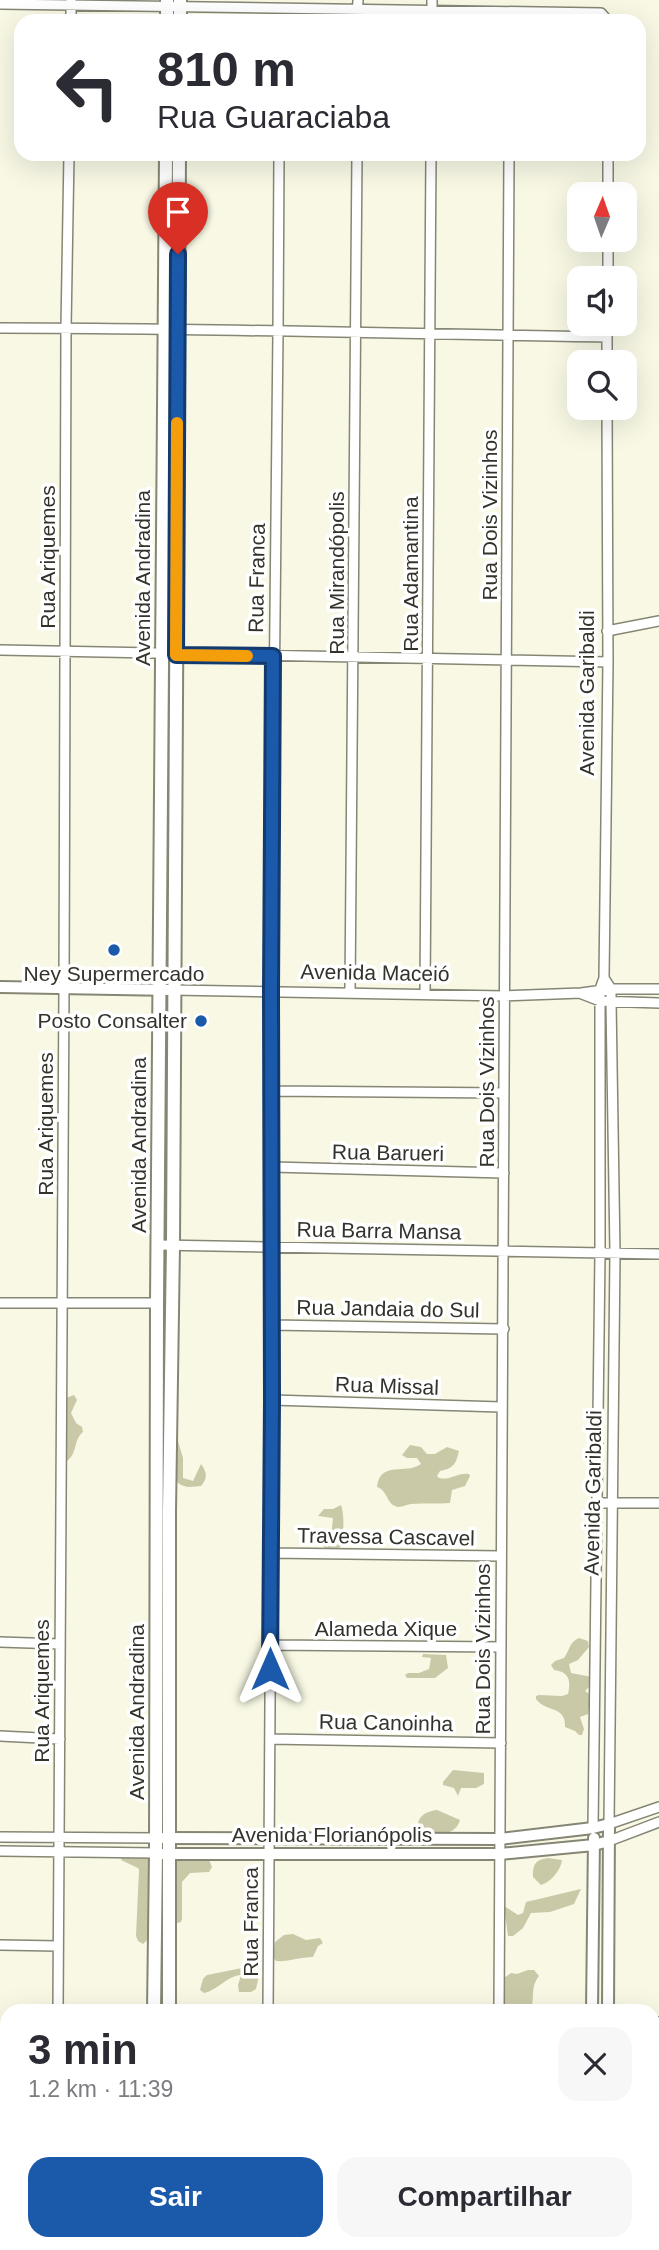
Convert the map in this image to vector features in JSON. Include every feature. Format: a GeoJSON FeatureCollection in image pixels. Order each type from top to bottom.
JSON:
{"type":"FeatureCollection","features":[{"type":"Feature","properties":{"kind":"main road","name":"Avenida Andradina"},"geometry":{"type":"LineString","coordinates":[[163,1511],[173,1245],[176,655],[166,161]]}},
{"type":"Feature","properties":{"kind":"main road","name":"Avenida Andradina"},"geometry":{"type":"LineString","coordinates":[[169,2004],[163,1854],[163,1511],[157,1303],[162,654],[179,161]]}},
{"type":"Feature","properties":{"kind":"main road","name":"Avenida Andradina"},"geometry":{"type":"LineString","coordinates":[[154,2004],[163,1854]]}},
{"type":"Feature","properties":{"kind":"street"},"geometry":{"type":"LineString","coordinates":[[0,4],[71,3],[173,10],[279,9],[357,4],[432,5],[603,14]]}},
{"type":"Feature","properties":{"kind":"street"},"geometry":{"type":"LineString","coordinates":[[279,9],[279,14]]}},
{"type":"Feature","properties":{"kind":"street"},"geometry":{"type":"LineString","coordinates":[[511,10],[511,14]]}},
{"type":"Feature","properties":{"kind":"street","name":"Rua Ariquemes"},"geometry":{"type":"LineString","coordinates":[[58,2004],[69,161]]}},
{"type":"Feature","properties":{"kind":"street","name":"Rua Franca"},"geometry":{"type":"LineString","coordinates":[[268,2004],[272,1400],[271,991],[278,161]]}},
{"type":"Feature","properties":{"kind":"street","name":"Rua Mirandópolis"},"geometry":{"type":"LineString","coordinates":[[350,992],[357,161]]}},
{"type":"Feature","properties":{"kind":"street","name":"Rua Adamantina"},"geometry":{"type":"LineString","coordinates":[[425,993],[431,161]]}},
{"type":"Feature","properties":{"kind":"street","name":"Rua Dois Vizinhos"},"geometry":{"type":"LineString","coordinates":[[499,2004],[509,161]]}},
{"type":"Feature","properties":{"kind":"street"},"geometry":{"type":"LineString","coordinates":[[608,161],[608,182]]}},
{"type":"Feature","properties":{"kind":"street"},"geometry":{"type":"LineString","coordinates":[[0,328],[171,328],[607,337],[607,350]]}},
{"type":"Feature","properties":{"kind":"street","name":"Avenida Garibaldi"},"geometry":{"type":"LineString","coordinates":[[593,2004],[600,989],[604,978],[608,662],[607,420]]}},
{"type":"Feature","properties":{"kind":"street"},"geometry":{"type":"LineString","coordinates":[[607,631],[659,621]]}},
{"type":"Feature","properties":{"kind":"street"},"geometry":{"type":"LineString","coordinates":[[0,650],[608,662]]}},
{"type":"Feature","properties":{"kind":"street"},"geometry":{"type":"LineString","coordinates":[[604,978],[611,989]]}},
{"type":"Feature","properties":{"kind":"street","name":"Avenida Maceió"},"geometry":{"type":"LineString","coordinates":[[0,987],[504,996],[580,993],[600,989],[659,989]]}},
{"type":"Feature","properties":{"kind":"street","name":"Avenida Garibaldi"},"geometry":{"type":"LineString","coordinates":[[608,2004],[615,1253],[611,989]]}},
{"type":"Feature","properties":{"kind":"street","name":"Avenida Maceió"},"geometry":{"type":"LineString","coordinates":[[580,993],[600,1001]]}},
{"type":"Feature","properties":{"kind":"street"},"geometry":{"type":"LineString","coordinates":[[600,1001],[659,1003]]}},
{"type":"Feature","properties":{"kind":"street"},"geometry":{"type":"LineString","coordinates":[[272,1091],[504,1093]]}},
{"type":"Feature","properties":{"kind":"street","name":"Rua Barueri"},"geometry":{"type":"LineString","coordinates":[[272,1167],[504,1173]]}},
{"type":"Feature","properties":{"kind":"street","name":"Rua Barra Mansa"},"geometry":{"type":"LineString","coordinates":[[158,1245],[615,1253]]}},
{"type":"Feature","properties":{"kind":"street"},"geometry":{"type":"LineString","coordinates":[[615,1253],[659,1254]]}},
{"type":"Feature","properties":{"kind":"street"},"geometry":{"type":"LineString","coordinates":[[0,1303],[157,1303]]}},
{"type":"Feature","properties":{"kind":"street","name":"Rua Jandaia do Sul"},"geometry":{"type":"LineString","coordinates":[[272,1325],[504,1329]]}},
{"type":"Feature","properties":{"kind":"street","name":"Rua Missal"},"geometry":{"type":"LineString","coordinates":[[272,1400],[501,1407]]}},
{"type":"Feature","properties":{"kind":"street"},"geometry":{"type":"LineString","coordinates":[[597,1503],[659,1503]]}},
{"type":"Feature","properties":{"kind":"street","name":"Travessa Cascavel"},"geometry":{"type":"LineString","coordinates":[[271,1553],[500,1556]]}},
{"type":"Feature","properties":{"kind":"street"},"geometry":{"type":"LineString","coordinates":[[0,1642],[60,1643]]}},
{"type":"Feature","properties":{"kind":"street","name":"Alameda Xique"},"geometry":{"type":"LineString","coordinates":[[270,1645],[501,1647]]}},
{"type":"Feature","properties":{"kind":"street"},"geometry":{"type":"LineString","coordinates":[[0,1736],[60,1739]]}},
{"type":"Feature","properties":{"kind":"street","name":"Rua Canoinha"},"geometry":{"type":"LineString","coordinates":[[270,1739],[501,1743]]}},
{"type":"Feature","properties":{"kind":"street"},"geometry":{"type":"LineString","coordinates":[[0,1837],[500,1839],[609,1825],[659,1807]]}},
{"type":"Feature","properties":{"kind":"street","name":"Avenida Florianópolis"},"geometry":{"type":"LineString","coordinates":[[0,1851],[500,1854],[594,1845],[659,1822]]}},
{"type":"Feature","properties":{"kind":"street"},"geometry":{"type":"LineString","coordinates":[[0,1945],[58,1946]]}},
{"type":"Feature","properties":{"kind":"green space"},"geometry":{"type":"Polygon","coordinates":[[[74,1395],[77,1400],[71,1413],[83,1432],[67,1461],[66,1398],[74,1395]]]}},
{"type":"Feature","properties":{"kind":"green space"},"geometry":{"type":"Polygon","coordinates":[[[177,1438],[183,1458],[183,1478],[193,1481],[201,1464],[206,1475],[201,1486],[186,1487],[179,1484],[173,1474],[173,1443],[177,1438]]]}},
{"type":"Feature","properties":{"kind":"green space"},"geometry":{"type":"Polygon","coordinates":[[[410,1445],[421,1447],[427,1454],[435,1454],[447,1447],[459,1451],[454,1465],[440,1471],[437,1476],[443,1479],[465,1474],[470,1476],[465,1486],[452,1490],[450,1503],[397,1507],[377,1487],[379,1479],[388,1471],[421,1464],[417,1458],[402,1455],[410,1445]]]}},
{"type":"Feature","properties":{"kind":"green space"},"geometry":{"type":"Polygon","coordinates":[[[341,1505],[342,1545],[337,1550],[327,1550],[323,1546],[326,1540],[331,1538],[333,1518],[318,1516],[324,1509],[341,1505]]]}},
{"type":"Feature","properties":{"kind":"green space"},"geometry":{"type":"Polygon","coordinates":[[[579,1638],[588,1641],[589,1647],[578,1660],[569,1664],[571,1673],[592,1677],[591,1685],[585,1691],[591,1695],[588,1714],[580,1717],[584,1729],[582,1735],[565,1727],[559,1712],[536,1699],[539,1695],[568,1694],[568,1678],[554,1670],[551,1665],[564,1658],[571,1644],[579,1638]]]}},
{"type":"Feature","properties":{"kind":"green space"},"geometry":{"type":"Polygon","coordinates":[[[423,1654],[446,1655],[448,1668],[435,1678],[407,1678],[405,1675],[408,1673],[429,1669],[431,1658],[422,1657],[423,1654]]]}},
{"type":"Feature","properties":{"kind":"green space"},"geometry":{"type":"Polygon","coordinates":[[[453,1770],[484,1773],[484,1784],[476,1788],[461,1788],[458,1796],[454,1788],[443,1785],[453,1770]]]}},
{"type":"Feature","properties":{"kind":"green space"},"geometry":{"type":"Polygon","coordinates":[[[437,1810],[460,1820],[458,1826],[442,1834],[429,1833],[418,1827],[423,1815],[437,1810]]]}},
{"type":"Feature","properties":{"kind":"green space"},"geometry":{"type":"Polygon","coordinates":[[[143,1855],[151,1860],[149,1938],[143,1944],[136,1936],[139,1870],[121,1860],[122,1857],[143,1855]]]}},
{"type":"Feature","properties":{"kind":"green space"},"geometry":{"type":"Polygon","coordinates":[[[207,1855],[212,1867],[209,1872],[190,1873],[182,1882],[182,1919],[181,1922],[173,1924],[175,1859],[207,1855]]]}},
{"type":"Feature","properties":{"kind":"green space"},"geometry":{"type":"Polygon","coordinates":[[[548,1858],[562,1860],[558,1872],[541,1885],[533,1877],[534,1869],[538,1861],[548,1858]]]}},
{"type":"Feature","properties":{"kind":"green space"},"geometry":{"type":"Polygon","coordinates":[[[581,1889],[574,1904],[550,1912],[531,1913],[523,1928],[513,1936],[508,1936],[504,1906],[518,1915],[523,1913],[526,1902],[581,1889]]]}},
{"type":"Feature","properties":{"kind":"green space"},"geometry":{"type":"Polygon","coordinates":[[[293,1934],[306,1940],[320,1938],[323,1943],[318,1946],[313,1957],[276,1961],[272,1956],[275,1942],[284,1935],[293,1934]]]}},
{"type":"Feature","properties":{"kind":"green space"},"geometry":{"type":"Polygon","coordinates":[[[247,1967],[260,1971],[256,1989],[251,1992],[239,1992],[241,1975],[204,1993],[200,1990],[207,1975],[247,1967]]]}},
{"type":"Feature","properties":{"kind":"green space"},"geometry":{"type":"Polygon","coordinates":[[[534,1970],[539,1976],[532,2004],[502,2003],[504,1978],[511,1973],[534,1970]]]}},
{"type":"Feature","properties":{"kind":"slow traffic"},"geometry":{"type":"LineString","coordinates":[[177,423],[176,655],[247,656]]}},
{"type":"Feature","properties":{"kind":"place","name":"Ney Supermercado"},"geometry":{"type":"Point","coordinates":[114,950]}},
{"type":"Feature","properties":{"kind":"place","name":"Posto Consalter"},"geometry":{"type":"Point","coordinates":[201,1021]}},
{"type":"Feature","properties":{"kind":"route"},"geometry":{"type":"LineString","coordinates":[[178,254],[176,655],[273,656],[270,1669]]}}]}
